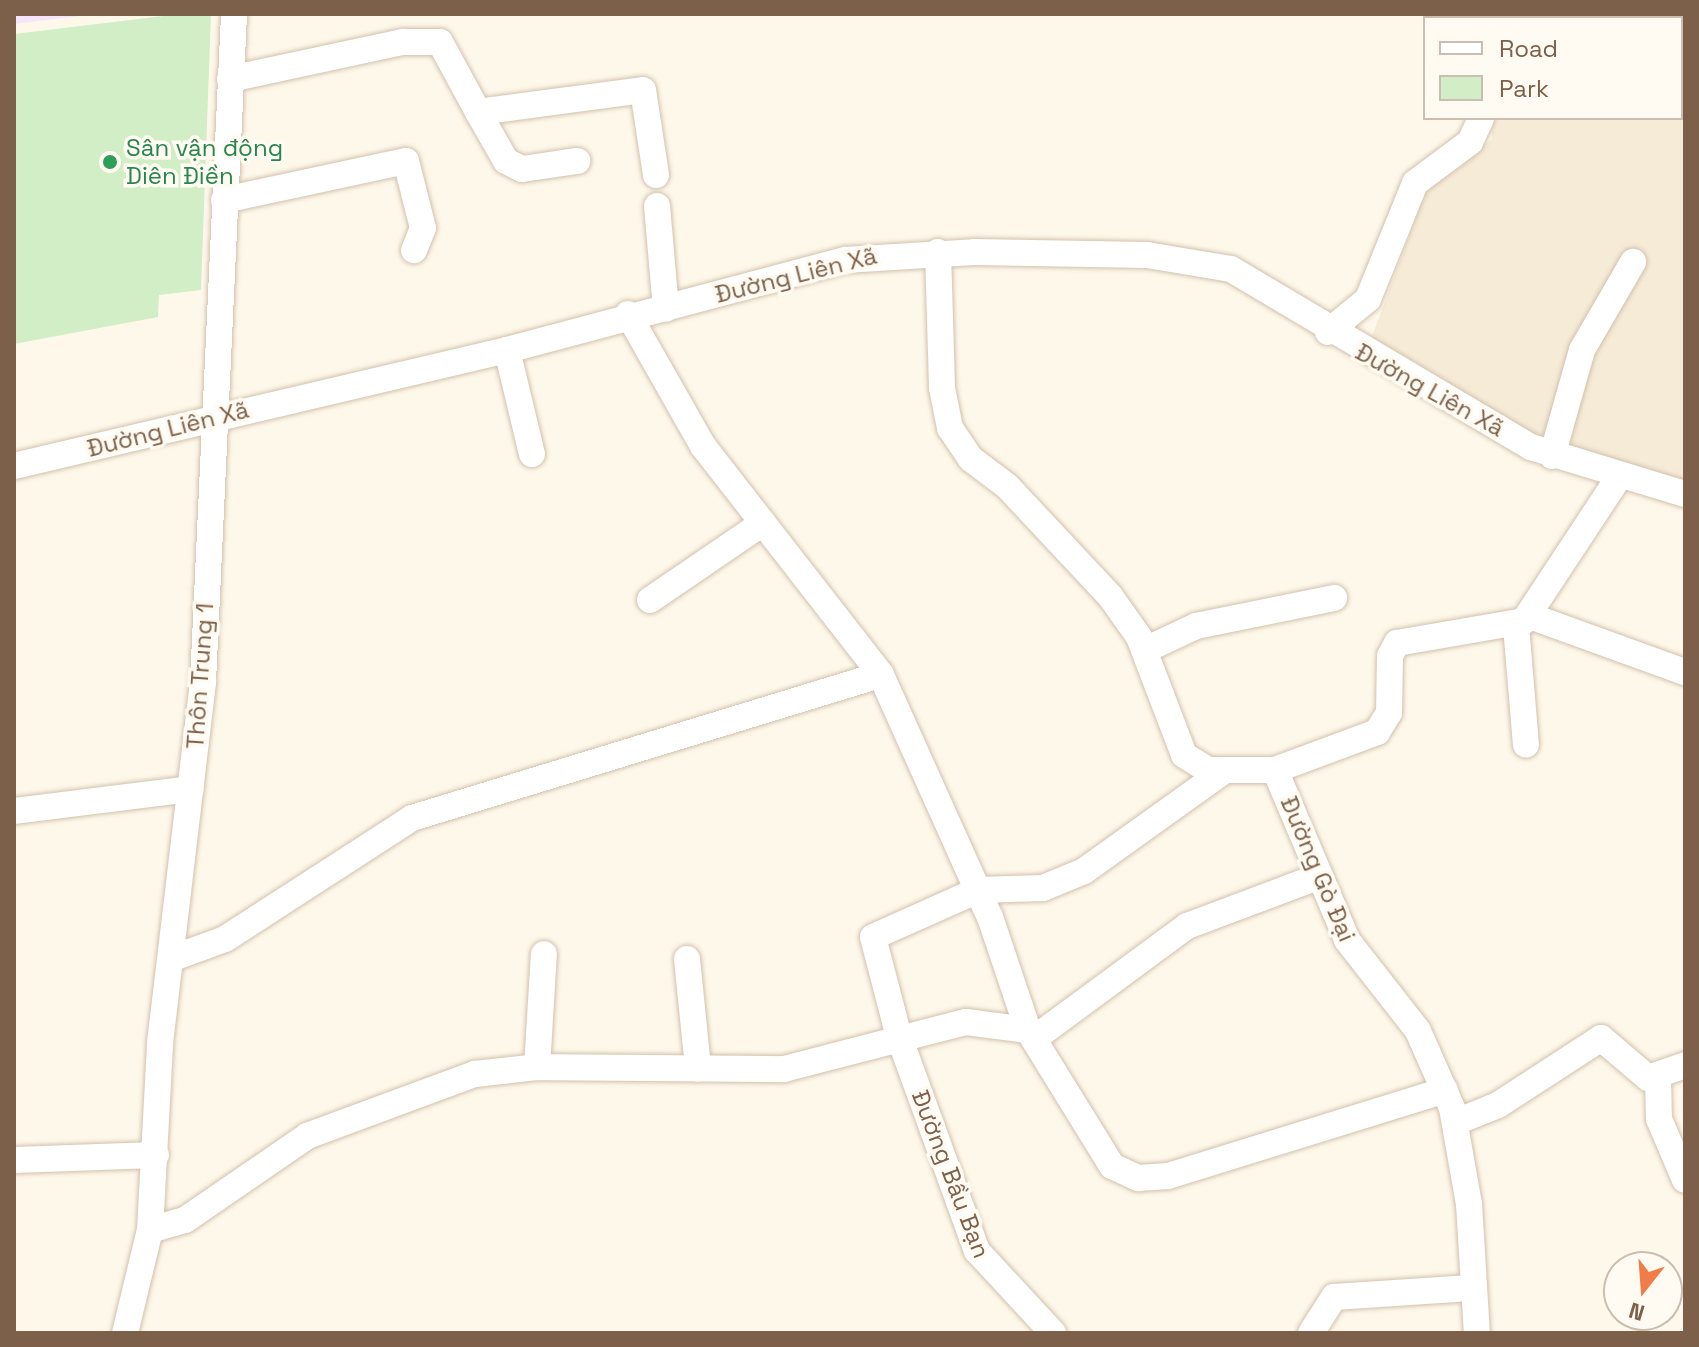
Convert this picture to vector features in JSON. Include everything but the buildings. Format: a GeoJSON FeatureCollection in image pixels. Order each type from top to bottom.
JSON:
{"type":"FeatureCollection","features":[{"type":"Feature","properties":{"kind":"street","name":"Thôn Trung 1"},"geometry":{"type":"LineString","coordinates":[[125,1333],[150,1230],[173,958],[203,682],[234,14]]}},
{"type":"Feature","properties":{"kind":"street"},"geometry":{"type":"LineString","coordinates":[[230,79],[422,40],[449,52],[506,161],[522,169],[577,161]]}},
{"type":"Feature","properties":{"kind":"street"},"geometry":{"type":"LineString","coordinates":[[478,112],[643,90],[656,175]]}},
{"type":"Feature","properties":{"kind":"street"},"geometry":{"type":"LineString","coordinates":[[1328,332],[1368,299],[1420,177],[1470,142],[1480,120]]}},
{"type":"Feature","properties":{"kind":"street"},"geometry":{"type":"LineString","coordinates":[[224,200],[406,161],[423,228],[414,250]]}},
{"type":"Feature","properties":{"kind":"street"},"geometry":{"type":"LineString","coordinates":[[657,206],[666,309]]}},
{"type":"Feature","properties":{"kind":"street","name":"Đường Liên Xã"},"geometry":{"type":"LineString","coordinates":[[14,466],[507,350],[628,314],[666,309],[845,260],[938,252],[1199,261],[1248,275],[1328,332],[1552,456],[1685,494]]}},
{"type":"Feature","properties":{"kind":"street","name":"Đường Gò Đại"},"geometry":{"type":"LineString","coordinates":[[938,252],[950,428],[971,459],[1007,486],[1110,596],[1145,650],[1184,755],[1221,773],[1275,770],[1356,958],[1418,1031],[1456,1122],[1477,1333]]}},
{"type":"Feature","properties":{"kind":"street"},"geometry":{"type":"LineString","coordinates":[[1552,456],[1582,350],[1633,262]]}},
{"type":"Feature","properties":{"kind":"street"},"geometry":{"type":"LineString","coordinates":[[628,314],[685,419],[881,675],[978,890],[1031,1034],[1112,1166],[1138,1178],[1168,1176],[1445,1090]]}},
{"type":"Feature","properties":{"kind":"street"},"geometry":{"type":"LineString","coordinates":[[507,350],[532,454]]}},
{"type":"Feature","properties":{"kind":"street"},"geometry":{"type":"LineString","coordinates":[[1526,745],[1523,621],[1619,477]]}},
{"type":"Feature","properties":{"kind":"street"},"geometry":{"type":"LineString","coordinates":[[650,600],[763,523]]}},
{"type":"Feature","properties":{"kind":"street"},"geometry":{"type":"LineString","coordinates":[[1145,650],[1196,626],[1334,598]]}},
{"type":"Feature","properties":{"kind":"street"},"geometry":{"type":"LineString","coordinates":[[1275,770],[1377,732],[1389,713],[1390,656],[1397,643],[1523,621],[1685,672]]}},
{"type":"Feature","properties":{"kind":"street"},"geometry":{"type":"LineString","coordinates":[[173,958],[225,939],[412,818],[881,675]]}},
{"type":"Feature","properties":{"kind":"street"},"geometry":{"type":"LineString","coordinates":[[978,890],[1043,888],[1084,871],[1221,773]]}},
{"type":"Feature","properties":{"kind":"street"},"geometry":{"type":"LineString","coordinates":[[14,811],[191,789]]}},
{"type":"Feature","properties":{"kind":"street"},"geometry":{"type":"LineString","coordinates":[[1031,1034],[1187,926],[1320,876]]}},
{"type":"Feature","properties":{"kind":"street","name":"Đường Bầu Bạn"},"geometry":{"type":"LineString","coordinates":[[978,890],[873,937],[899,1037],[983,1264],[1053,1333]]}},
{"type":"Feature","properties":{"kind":"street"},"geometry":{"type":"LineString","coordinates":[[537,1067],[544,954]]}},
{"type":"Feature","properties":{"kind":"street"},"geometry":{"type":"LineString","coordinates":[[687,959],[698,1068]]}},
{"type":"Feature","properties":{"kind":"street"},"geometry":{"type":"LineString","coordinates":[[150,1230],[185,1220],[325,1128],[475,1074],[537,1067],[784,1069],[899,1037],[984,1020],[1031,1034]]}},
{"type":"Feature","properties":{"kind":"street"},"geometry":{"type":"LineString","coordinates":[[1456,1122],[1498,1105],[1601,1038],[1648,1078],[1658,1079],[1685,1065]]}},
{"type":"Feature","properties":{"kind":"street"},"geometry":{"type":"LineString","coordinates":[[1658,1079],[1659,1119],[1685,1180]]}},
{"type":"Feature","properties":{"kind":"street"},"geometry":{"type":"LineString","coordinates":[[14,1160],[156,1155]]}},
{"type":"Feature","properties":{"kind":"street"},"geometry":{"type":"LineString","coordinates":[[1311,1333],[1334,1297],[1471,1288]]}},
{"type":"Feature","properties":{"kind":"shaded area"},"geometry":{"type":"Polygon","coordinates":[[[14,14],[96,14],[14,24],[14,14]]]}},
{"type":"Feature","properties":{"kind":"shaded area"},"geometry":{"type":"Polygon","coordinates":[[[1496,14],[1685,14],[1685,484],[1591,465],[1368,347],[1430,181],[1492,139],[1492,120],[1683,120],[1683,16],[1496,14]]]}},
{"type":"Feature","properties":{"kind":"green space","name":"Sân vận động Diên Điền"},"geometry":{"type":"Polygon","coordinates":[[[180,14],[211,14],[201,290],[159,295],[158,317],[14,344],[14,34],[180,14]]]}},
{"type":"Feature","properties":{"kind":"place","name":"Sân vận động Diên Điền"},"geometry":{"type":"Point","coordinates":[110,162]}}]}
